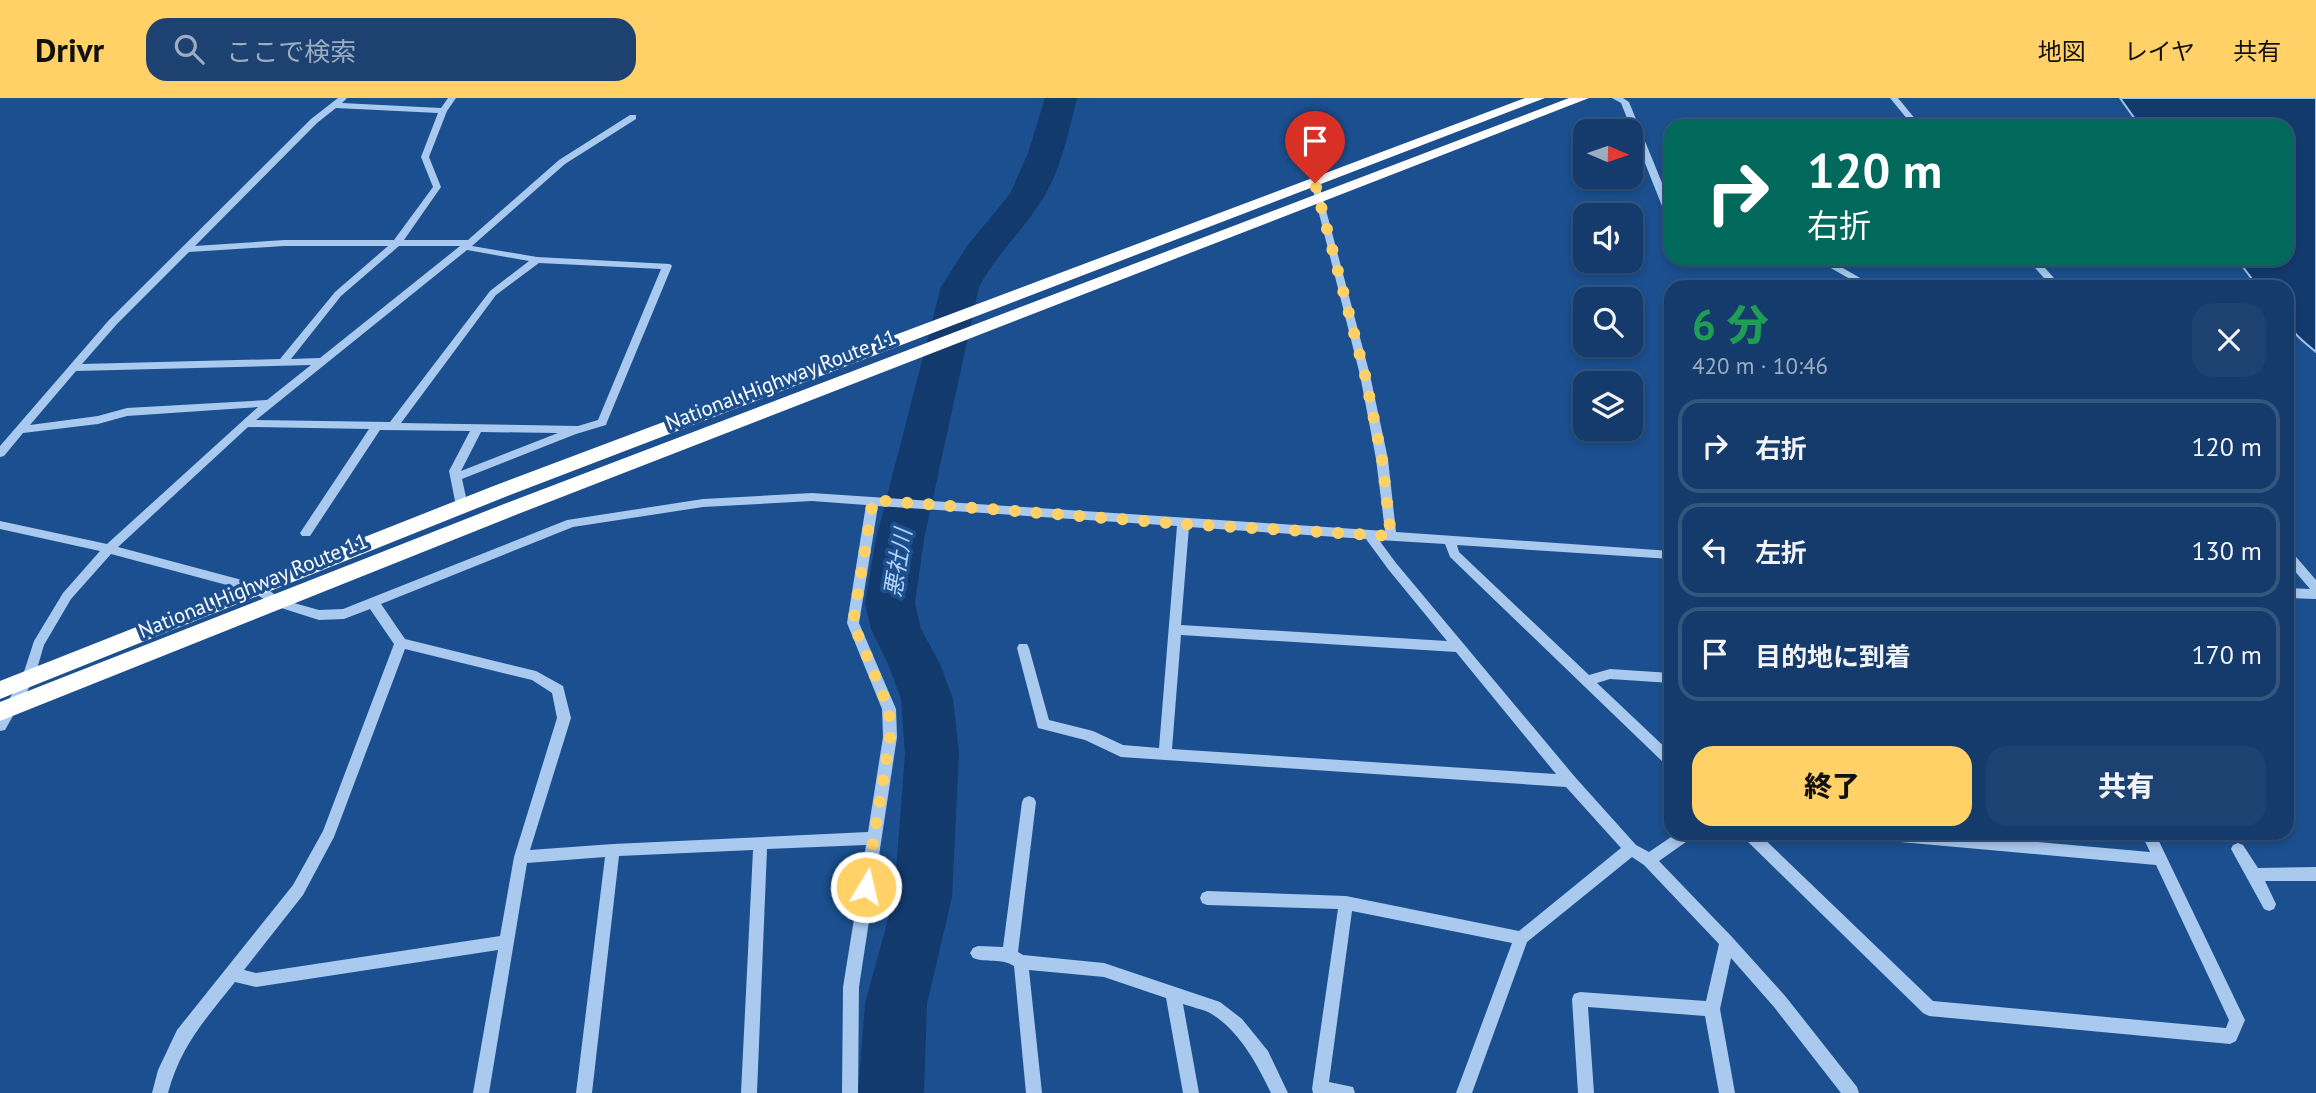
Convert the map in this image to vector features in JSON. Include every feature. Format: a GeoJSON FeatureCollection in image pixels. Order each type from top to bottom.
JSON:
{"type":"FeatureCollection","features":[{"type":"Feature","properties":{"kind":"highway","name":"National Highway Route 11"},"geometry":{"type":"LineString","coordinates":[[4,703],[28,679],[462,506],[1538,98]]}},
{"type":"Feature","properties":{"kind":"highway","name":"National Highway Route 11"},"geometry":{"type":"LineString","coordinates":[[4,703],[279,603],[512,509],[1582,98]]}},
{"type":"Feature","properties":{"kind":"street"},"geometry":{"type":"LineString","coordinates":[[283,362],[338,294],[397,243],[437,187],[425,157],[443,111],[452,98]]}},
{"type":"Feature","properties":{"kind":"street"},"geometry":{"type":"LineString","coordinates":[[1616,98],[1625,102],[1664,199]]}},
{"type":"Feature","properties":{"kind":"street"},"geometry":{"type":"LineString","coordinates":[[1625,102],[1635,98]]}},
{"type":"Feature","properties":{"kind":"street"},"geometry":{"type":"LineString","coordinates":[[1894,98],[1911,119]]}},
{"type":"Feature","properties":{"kind":"street"},"geometry":{"type":"LineString","coordinates":[[0,453],[113,323],[314,121],[339,102],[443,111]]}},
{"type":"Feature","properties":{"kind":"street"},"geometry":{"type":"LineString","coordinates":[[28,679],[37,644],[67,596],[109,549],[245,423],[467,245],[562,162],[633,117]]}},
{"type":"Feature","properties":{"kind":"street"},"geometry":{"type":"LineString","coordinates":[[1315,183],[1365,375],[1382,459],[1391,536]]}},
{"type":"Feature","properties":{"kind":"street"},"geometry":{"type":"LineString","coordinates":[[186,249],[284,243],[467,245],[537,260],[667,266],[602,422],[456,477]]}},
{"type":"Feature","properties":{"kind":"street"},"geometry":{"type":"LineString","coordinates":[[394,426],[493,293],[537,260]]}},
{"type":"Feature","properties":{"kind":"street"},"geometry":{"type":"LineString","coordinates":[[1833,266],[1858,280]]}},
{"type":"Feature","properties":{"kind":"street"},"geometry":{"type":"LineString","coordinates":[[2038,266],[2051,280]]}},
{"type":"Feature","properties":{"kind":"street"},"geometry":{"type":"LineString","coordinates":[[75,368],[323,360]]}},
{"type":"Feature","properties":{"kind":"street"},"geometry":{"type":"LineString","coordinates":[[21,430],[98,420],[127,412],[270,403]]}},
{"type":"Feature","properties":{"kind":"street"},"geometry":{"type":"LineString","coordinates":[[245,423],[579,430]]}},
{"type":"Feature","properties":{"kind":"street"},"geometry":{"type":"LineString","coordinates":[[306,533],[376,426]]}},
{"type":"Feature","properties":{"kind":"street"},"geometry":{"type":"LineString","coordinates":[[462,506],[454,471],[477,428]]}},
{"type":"Feature","properties":{"kind":"street"},"geometry":{"type":"LineString","coordinates":[[0,525],[109,549],[257,588],[279,603],[319,615],[344,614],[571,523],[703,503],[812,497],[1664,554]]}},
{"type":"Feature","properties":{"kind":"street"},"geometry":{"type":"LineString","coordinates":[[850,1093],[850,987],[890,737],[889,709],[853,623],[873,500]]}},
{"type":"Feature","properties":{"kind":"street"},"geometry":{"type":"LineString","coordinates":[[1165,754],[1177,630],[1183,524]]}},
{"type":"Feature","properties":{"kind":"street"},"geometry":{"type":"LineString","coordinates":[[1368,533],[1570,781],[1631,849],[1649,860],[1727,942],[1780,1002],[1851,1093]]}},
{"type":"Feature","properties":{"kind":"street"},"geometry":{"type":"LineString","coordinates":[[1450,539],[1454,554],[1664,754]]}},
{"type":"Feature","properties":{"kind":"street"},"geometry":{"type":"LineString","coordinates":[[2294,562],[2316,588]]}},
{"type":"Feature","properties":{"kind":"street"},"geometry":{"type":"LineString","coordinates":[[2294,593],[2316,594]]}},
{"type":"Feature","properties":{"kind":"street"},"geometry":{"type":"LineString","coordinates":[[373,603],[401,643],[536,676],[558,690],[564,718],[521,857],[481,1093]]}},
{"type":"Feature","properties":{"kind":"street"},"geometry":{"type":"LineString","coordinates":[[1177,630],[1460,647]]}},
{"type":"Feature","properties":{"kind":"street"},"geometry":{"type":"LineString","coordinates":[[160,1093],[166,1070],[183,1035],[299,890],[329,833],[401,643]]}},
{"type":"Feature","properties":{"kind":"street"},"geometry":{"type":"LineString","coordinates":[[1023,648],[1043,724],[1088,734],[1121,751],[1570,781]]}},
{"type":"Feature","properties":{"kind":"street"},"geometry":{"type":"LineString","coordinates":[[1588,680],[1610,674],[1664,678]]}},
{"type":"Feature","properties":{"kind":"street"},"geometry":{"type":"LineString","coordinates":[[0,726],[4,703]]}},
{"type":"Feature","properties":{"kind":"street"},"geometry":{"type":"LineString","coordinates":[[1029,802],[1016,959],[1034,1093]]}},
{"type":"Feature","properties":{"kind":"street"},"geometry":{"type":"LineString","coordinates":[[521,857],[874,838]]}},
{"type":"Feature","properties":{"kind":"street"},"geometry":{"type":"LineString","coordinates":[[1649,860],[1678,840]]}},
{"type":"Feature","properties":{"kind":"street"},"geometry":{"type":"LineString","coordinates":[[1755,840],[1929,1008],[2230,1036],[2237,1020],[2152,840]]}},
{"type":"Feature","properties":{"kind":"street"},"geometry":{"type":"LineString","coordinates":[[1946,840],[2161,859]]}},
{"type":"Feature","properties":{"kind":"street"},"geometry":{"type":"LineString","coordinates":[[750,1093],[760,844]]}},
{"type":"Feature","properties":{"kind":"street"},"geometry":{"type":"LineString","coordinates":[[1464,1093],[1521,938],[1631,849]]}},
{"type":"Feature","properties":{"kind":"street"},"geometry":{"type":"LineString","coordinates":[[2238,849],[2269,904]]}},
{"type":"Feature","properties":{"kind":"street"},"geometry":{"type":"LineString","coordinates":[[584,1093],[613,850]]}},
{"type":"Feature","properties":{"kind":"street"},"geometry":{"type":"LineString","coordinates":[[2254,876],[2316,874]]}},
{"type":"Feature","properties":{"kind":"street"},"geometry":{"type":"LineString","coordinates":[[1207,898],[1346,903],[1521,938]]}},
{"type":"Feature","properties":{"kind":"street"},"geometry":{"type":"LineString","coordinates":[[1346,903],[1320,1088],[1347,1093]]}},
{"type":"Feature","properties":{"kind":"street"},"geometry":{"type":"LineString","coordinates":[[233,974],[256,980],[505,942]]}},
{"type":"Feature","properties":{"kind":"street"},"geometry":{"type":"LineString","coordinates":[[1727,942],[1712,1009],[1727,1093]]}},
{"type":"Feature","properties":{"kind":"street"},"geometry":{"type":"LineString","coordinates":[[978,953],[1104,971],[1214,1007],[1236,1024],[1262,1057],[1280,1093]]}},
{"type":"Feature","properties":{"kind":"street"},"geometry":{"type":"LineString","coordinates":[[1173,993],[1191,1093]]}},
{"type":"Feature","properties":{"kind":"street"},"geometry":{"type":"LineString","coordinates":[[1586,1093],[1580,999],[1712,1009]]}},
{"type":"Feature","properties":{"kind":"water"},"geometry":{"type":"Polygon","coordinates":[[[2120,98],[2316,98],[2316,352],[2294,332],[2294,280],[2253,280],[2242,266],[2294,266],[2294,119],[2135,119],[2120,98]]]}},
{"type":"Feature","properties":{"kind":"waterway","name":"悪社川"},"geometry":{"type":"LineString","coordinates":[[891,1093],[896,1004],[923,897],[932,754],[927,699],[914,664],[896,629],[890,603],[900,539],[960,287],[980,254],[1028,194],[1045,153],[1061,98]]}},
{"type":"Feature","properties":{"kind":"route"},"geometry":{"type":"LineString","coordinates":[[866,887],[890,737],[889,709],[853,623],[873,500],[1183,524],[1391,536],[1382,459],[1365,375],[1315,183]]}}]}
